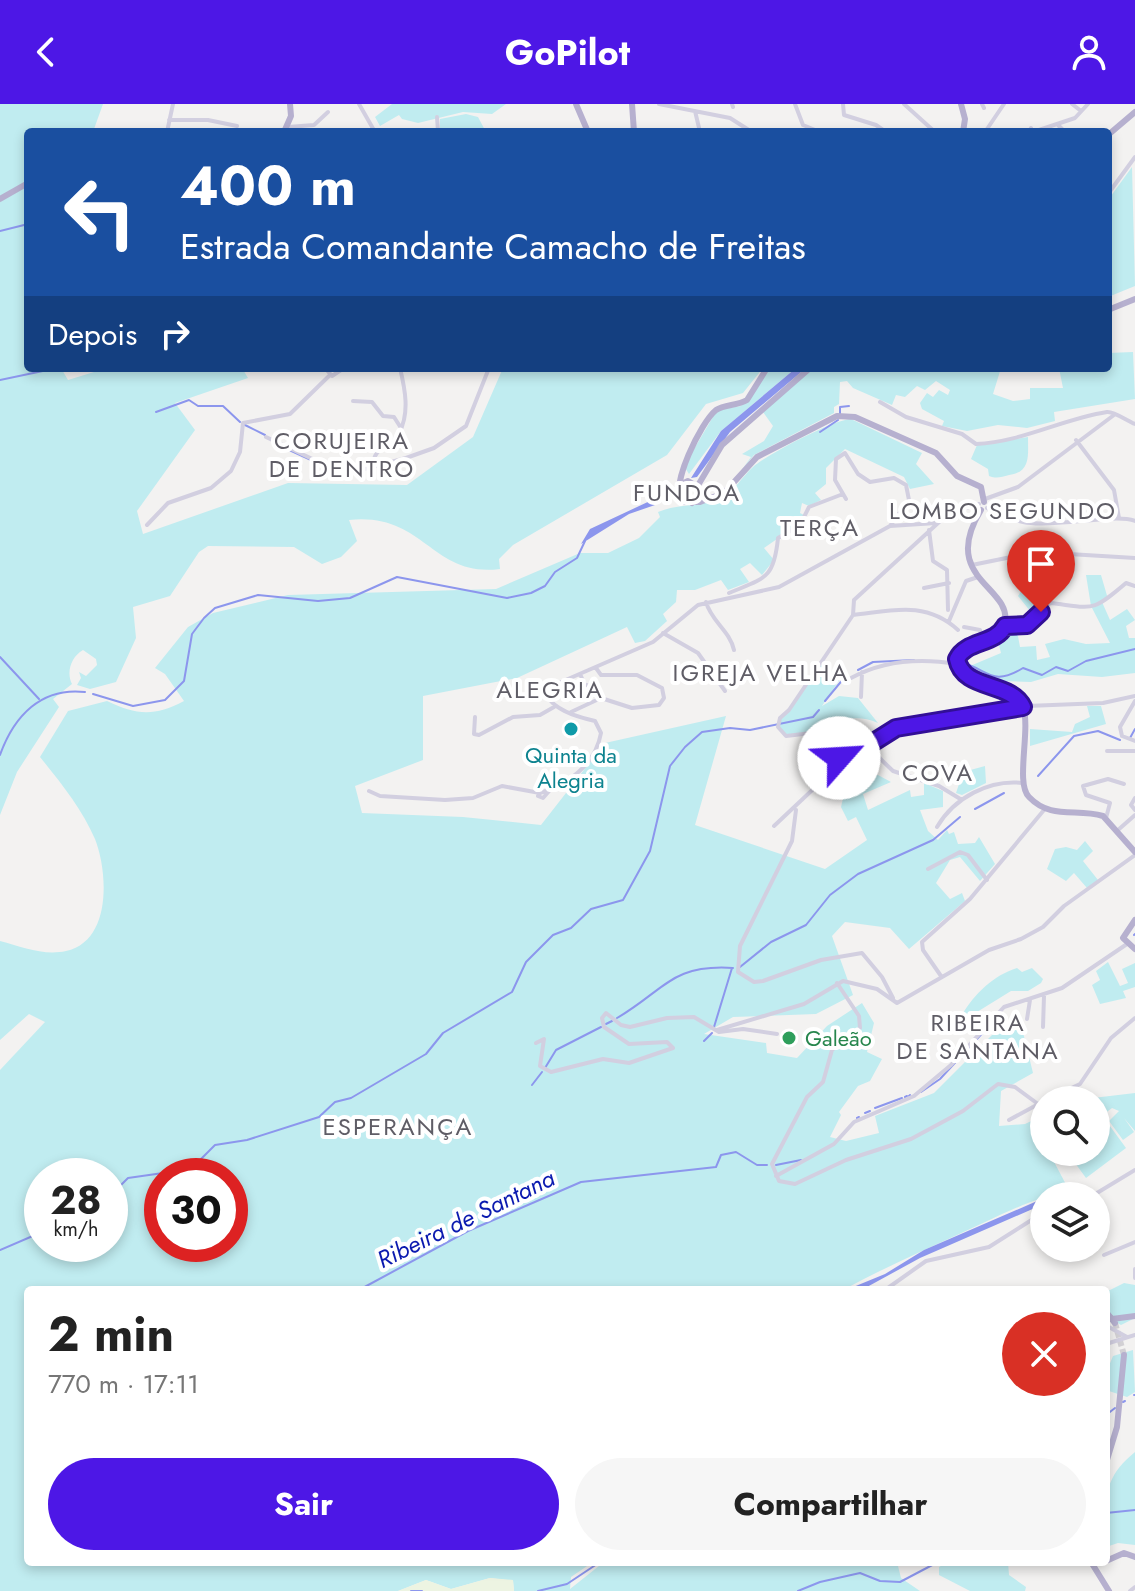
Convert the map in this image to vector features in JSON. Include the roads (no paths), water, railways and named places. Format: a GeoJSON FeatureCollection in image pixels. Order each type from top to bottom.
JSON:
{"type":"FeatureCollection","features":[{"type":"Feature","properties":{"kind":"main road"},"geometry":{"type":"LineString","coordinates":[[286,128],[290,104]]}},
{"type":"Feature","properties":{"kind":"main road"},"geometry":{"type":"LineString","coordinates":[[576,104],[586,128]]}},
{"type":"Feature","properties":{"kind":"main road"},"geometry":{"type":"LineString","coordinates":[[632,104],[634,128]]}},
{"type":"Feature","properties":{"kind":"main road"},"geometry":{"type":"LineString","coordinates":[[961,104],[964,128]]}},
{"type":"Feature","properties":{"kind":"main road"},"geometry":{"type":"LineString","coordinates":[[1112,132],[1135,112]]}},
{"type":"Feature","properties":{"kind":"main road"},"geometry":{"type":"LineString","coordinates":[[0,199],[24,185]]}},
{"type":"Feature","properties":{"kind":"main road"},"geometry":{"type":"LineString","coordinates":[[1112,308],[1135,299]]}},
{"type":"Feature","properties":{"kind":"main road"},"geometry":{"type":"LineString","coordinates":[[764,372],[747,400],[713,413],[682,472],[678,490],[684,503],[718,496],[730,488],[757,457],[817,429],[833,417],[850,416],[936,453],[961,479],[981,487],[983,505],[967,542],[972,565],[1003,610],[1005,626],[1000,634],[957,660],[979,682],[1012,694],[1023,707],[1027,730],[1023,783],[1028,796],[1044,810],[1106,818],[1135,854]]}},
{"type":"Feature","properties":{"kind":"main road"},"geometry":{"type":"LineString","coordinates":[[678,490],[702,477],[731,436],[805,372]]}},
{"type":"Feature","properties":{"kind":"main road"},"geometry":{"type":"LineString","coordinates":[[682,472],[708,496],[718,496]]}},
{"type":"Feature","properties":{"kind":"main road"},"geometry":{"type":"LineString","coordinates":[[692,483],[698,497],[692,503]]}},
{"type":"Feature","properties":{"kind":"main road"},"geometry":{"type":"LineString","coordinates":[[1135,920],[1124,936],[1125,943],[1135,949]]}},
{"type":"Feature","properties":{"kind":"main road"},"geometry":{"type":"LineString","coordinates":[[1110,1316],[1114,1321],[1135,1316]]}},
{"type":"Feature","properties":{"kind":"main road"},"geometry":{"type":"LineString","coordinates":[[1110,1453],[1114,1443],[1124,1355]]}},
{"type":"Feature","properties":{"kind":"main road"},"geometry":{"type":"LineString","coordinates":[[1110,1559],[1124,1553],[1135,1557]]}},
{"type":"Feature","properties":{"kind":"main road"},"geometry":{"type":"LineString","coordinates":[[1094,1566],[1109,1591]]}},
{"type":"Feature","properties":{"kind":"street"},"geometry":{"type":"LineString","coordinates":[[168,128],[173,104]]}},
{"type":"Feature","properties":{"kind":"street"},"geometry":{"type":"LineString","coordinates":[[359,104],[373,128]]}},
{"type":"Feature","properties":{"kind":"street"},"geometry":{"type":"LineString","coordinates":[[659,104],[680,106],[741,122],[748,128]]}},
{"type":"Feature","properties":{"kind":"street"},"geometry":{"type":"LineString","coordinates":[[697,104],[695,110],[699,128]]}},
{"type":"Feature","properties":{"kind":"street"},"geometry":{"type":"LineString","coordinates":[[795,104],[803,125],[810,128]]}},
{"type":"Feature","properties":{"kind":"street"},"geometry":{"type":"LineString","coordinates":[[843,104],[844,115],[880,128]]}},
{"type":"Feature","properties":{"kind":"street"},"geometry":{"type":"LineString","coordinates":[[904,104],[932,128]]}},
{"type":"Feature","properties":{"kind":"street"},"geometry":{"type":"LineString","coordinates":[[988,128],[1004,104]]}},
{"type":"Feature","properties":{"kind":"street"},"geometry":{"type":"LineString","coordinates":[[1072,104],[1081,111]]}},
{"type":"Feature","properties":{"kind":"street"},"geometry":{"type":"LineString","coordinates":[[1042,128],[1075,118],[1088,104]]}},
{"type":"Feature","properties":{"kind":"street"},"geometry":{"type":"LineString","coordinates":[[293,128],[314,125],[328,112]]}},
{"type":"Feature","properties":{"kind":"street"},"geometry":{"type":"LineString","coordinates":[[437,117],[438,128]]}},
{"type":"Feature","properties":{"kind":"street"},"geometry":{"type":"LineString","coordinates":[[169,120],[215,121],[237,126]]}},
{"type":"Feature","properties":{"kind":"street"},"geometry":{"type":"LineString","coordinates":[[740,128],[741,122]]}},
{"type":"Feature","properties":{"kind":"street"},"geometry":{"type":"LineString","coordinates":[[928,128],[929,124]]}},
{"type":"Feature","properties":{"kind":"street"},"geometry":{"type":"LineString","coordinates":[[1057,124],[1061,128]]}},
{"type":"Feature","properties":{"kind":"street"},"geometry":{"type":"LineString","coordinates":[[1112,189],[1135,157]]}},
{"type":"Feature","properties":{"kind":"street"},"geometry":{"type":"LineString","coordinates":[[327,372],[329,376]]}},
{"type":"Feature","properties":{"kind":"street"},"geometry":{"type":"LineString","coordinates":[[147,525],[168,503],[211,488],[231,471],[240,452],[243,423],[290,414],[329,376],[340,372]]}},
{"type":"Feature","properties":{"kind":"street"},"geometry":{"type":"LineString","coordinates":[[373,467],[378,449],[398,436],[401,428],[407,402],[401,372]]}},
{"type":"Feature","properties":{"kind":"street"},"geometry":{"type":"LineString","coordinates":[[266,437],[323,464],[357,471],[373,467],[434,448],[466,426],[487,372]]}},
{"type":"Feature","properties":{"kind":"street"},"geometry":{"type":"LineString","coordinates":[[353,401],[372,402],[383,416],[394,417],[401,428]]}},
{"type":"Feature","properties":{"kind":"street"},"geometry":{"type":"LineString","coordinates":[[880,402],[906,417],[963,435],[976,444],[1013,439],[1061,422],[1109,411],[1135,424]]}},
{"type":"Feature","properties":{"kind":"street"},"geometry":{"type":"LineString","coordinates":[[842,762],[826,730],[786,736],[781,730],[780,718],[789,710],[853,615],[854,600],[936,523],[955,510],[983,505],[1018,487],[1076,440],[1114,415]]}},
{"type":"Feature","properties":{"kind":"street"},"geometry":{"type":"LineString","coordinates":[[1076,440],[1114,490],[1119,518]]}},
{"type":"Feature","properties":{"kind":"street"},"geometry":{"type":"LineString","coordinates":[[369,791],[380,796],[445,800],[473,798],[502,786],[540,793],[550,790],[579,772],[600,738],[595,721],[555,706],[545,689],[653,642],[706,602],[729,595],[770,571],[777,559],[778,538],[800,525],[809,507],[845,496],[834,477],[835,461],[843,453],[858,474],[872,483],[894,478],[902,481],[909,500],[890,526],[779,587],[747,595],[729,595]]}},
{"type":"Feature","properties":{"kind":"street"},"geometry":{"type":"LineString","coordinates":[[983,505],[1025,523],[1089,522],[1119,518],[1135,521]]}},
{"type":"Feature","properties":{"kind":"street"},"geometry":{"type":"LineString","coordinates":[[890,526],[936,523]]}},
{"type":"Feature","properties":{"kind":"street"},"geometry":{"type":"LineString","coordinates":[[929,530],[933,561],[947,570],[948,610]]}},
{"type":"Feature","properties":{"kind":"street"},"geometry":{"type":"LineString","coordinates":[[972,565],[1036,552],[1135,558]]}},
{"type":"Feature","properties":{"kind":"street"},"geometry":{"type":"LineString","coordinates":[[949,621],[965,583],[979,576]]}},
{"type":"Feature","properties":{"kind":"street"},"geometry":{"type":"LineString","coordinates":[[924,588],[949,583]]}},
{"type":"Feature","properties":{"kind":"street"},"geometry":{"type":"LineString","coordinates":[[1005,626],[1027,625],[1050,603],[1085,609],[1108,600],[1126,583],[1135,586]]}},
{"type":"Feature","properties":{"kind":"street"},"geometry":{"type":"LineString","coordinates":[[706,602],[709,614],[728,634],[734,650]]}},
{"type":"Feature","properties":{"kind":"street"},"geometry":{"type":"LineString","coordinates":[[853,615],[887,608],[920,611],[961,628],[980,630],[983,642]]}},
{"type":"Feature","properties":{"kind":"street"},"geometry":{"type":"LineString","coordinates":[[663,633],[698,653],[725,691]]}},
{"type":"Feature","properties":{"kind":"street"},"geometry":{"type":"LineString","coordinates":[[851,678],[899,661],[957,660]]}},
{"type":"Feature","properties":{"kind":"street"},"geometry":{"type":"LineString","coordinates":[[570,713],[597,699],[632,708],[659,705],[664,698],[662,688],[640,676],[601,675],[596,668]]}},
{"type":"Feature","properties":{"kind":"street"},"geometry":{"type":"LineString","coordinates":[[861,697],[862,672]]}},
{"type":"Feature","properties":{"kind":"street"},"geometry":{"type":"LineString","coordinates":[[580,674],[585,685],[596,686]]}},
{"type":"Feature","properties":{"kind":"street"},"geometry":{"type":"LineString","coordinates":[[774,826],[797,808],[842,762],[896,728],[1023,707],[1135,699]]}},
{"type":"Feature","properties":{"kind":"street"},"geometry":{"type":"LineString","coordinates":[[1135,699],[1120,727],[1126,739],[1135,741]]}},
{"type":"Feature","properties":{"kind":"street"},"geometry":{"type":"LineString","coordinates":[[475,717],[474,734],[479,735],[513,717],[540,715],[555,706]]}},
{"type":"Feature","properties":{"kind":"street"},"geometry":{"type":"LineString","coordinates":[[867,746],[887,767],[931,783],[962,800]]}},
{"type":"Feature","properties":{"kind":"street"},"geometry":{"type":"LineString","coordinates":[[1107,751],[1135,751]]}},
{"type":"Feature","properties":{"kind":"street"},"geometry":{"type":"LineString","coordinates":[[1106,818],[1110,803],[1086,795],[1083,786],[1093,780],[1108,779],[1124,784]]}},
{"type":"Feature","properties":{"kind":"street"},"geometry":{"type":"LineString","coordinates":[[937,827],[948,807],[1005,781],[1023,783]]}},
{"type":"Feature","properties":{"kind":"street"},"geometry":{"type":"LineString","coordinates":[[1118,830],[1135,813],[1131,805],[1135,798]]}},
{"type":"Feature","properties":{"kind":"street"},"geometry":{"type":"LineString","coordinates":[[797,808],[792,841],[740,946],[736,967],[745,979],[763,981],[821,960],[862,953],[892,992],[892,998]]}},
{"type":"Feature","properties":{"kind":"street"},"geometry":{"type":"LineString","coordinates":[[941,976],[923,950],[922,942],[987,880],[1044,810]]}},
{"type":"Feature","properties":{"kind":"street"},"geometry":{"type":"LineString","coordinates":[[928,869],[960,852],[968,855],[987,880]]}},
{"type":"Feature","properties":{"kind":"street"},"geometry":{"type":"LineString","coordinates":[[717,1030],[804,1004],[837,983],[848,981],[872,987],[897,1003],[989,950],[1031,933],[1135,854]]}},
{"type":"Feature","properties":{"kind":"street"},"geometry":{"type":"LineString","coordinates":[[776,1177],[834,1144],[854,1122],[914,1096],[951,1065],[1004,1007],[1044,996],[1083,977],[1125,943]]}},
{"type":"Feature","properties":{"kind":"street"},"geometry":{"type":"LineString","coordinates":[[837,983],[859,1016],[860,1028],[832,1050],[823,1082],[807,1097],[772,1166],[776,1177],[784,1184],[795,1184],[846,1160],[911,1139],[963,1111],[998,1084],[1015,1087],[1030,1098]]}},
{"type":"Feature","properties":{"kind":"street"},"geometry":{"type":"LineString","coordinates":[[1043,1027],[1044,996]]}},
{"type":"Feature","properties":{"kind":"street"},"geometry":{"type":"LineString","coordinates":[[1027,1019],[1030,1000]]}},
{"type":"Feature","properties":{"kind":"street"},"geometry":{"type":"LineString","coordinates":[[536,1043],[544,1039],[540,1066],[551,1072],[603,1059],[629,1063],[673,1048],[667,1042],[632,1045],[624,1042],[604,1027],[602,1022],[606,1013],[627,1026],[667,1018],[694,1017],[717,1030],[777,1034]]}},
{"type":"Feature","properties":{"kind":"street"},"geometry":{"type":"LineString","coordinates":[[1076,1086],[1111,1038],[1135,1018]]}},
{"type":"Feature","properties":{"kind":"street"},"geometry":{"type":"LineString","coordinates":[[1009,1120],[1030,1108]]}},
{"type":"Feature","properties":{"kind":"street"},"geometry":{"type":"LineString","coordinates":[[1110,1185],[1135,1170]]}},
{"type":"Feature","properties":{"kind":"street"},"geometry":{"type":"LineString","coordinates":[[891,1286],[926,1261],[989,1247],[1030,1221]]}},
{"type":"Feature","properties":{"kind":"street"},"geometry":{"type":"LineString","coordinates":[[1110,1250],[1135,1242]]}},
{"type":"Feature","properties":{"kind":"street"},"geometry":{"type":"LineString","coordinates":[[1135,1269],[1135,1278]]}},
{"type":"Feature","properties":{"kind":"street"},"geometry":{"type":"LineString","coordinates":[[1110,1328],[1127,1337]]}},
{"type":"Feature","properties":{"kind":"street"},"geometry":{"type":"LineString","coordinates":[[1110,1343],[1135,1335]]}},
{"type":"Feature","properties":{"kind":"street"},"geometry":{"type":"LineString","coordinates":[[1130,1591],[1135,1587]]}},
{"type":"Feature","properties":{"kind":"water"},"geometry":{"type":"Polygon","coordinates":[[[791,372],[801,372],[730,432],[697,477],[691,478],[721,431],[791,372]]]}},
{"type":"Feature","properties":{"kind":"water"},"geometry":{"type":"Polygon","coordinates":[[[652,500],[655,505],[629,514],[581,544],[590,529],[652,500]]]}},
{"type":"Feature","properties":{"kind":"water"},"geometry":{"type":"Polygon","coordinates":[[[1030,1204],[1030,1210],[920,1258],[869,1286],[856,1286],[885,1274],[924,1250],[1030,1204]]]}},
{"type":"Feature","properties":{"kind":"waterway"},"geometry":{"type":"LineString","coordinates":[[0,231],[24,225]]}},
{"type":"Feature","properties":{"kind":"waterway"},"geometry":{"type":"LineString","coordinates":[[0,380],[38,372]]}},
{"type":"Feature","properties":{"kind":"waterway"},"geometry":{"type":"LineString","coordinates":[[156,412],[189,400],[198,406],[223,406],[240,422]]}},
{"type":"Feature","properties":{"kind":"waterway"},"geometry":{"type":"LineString","coordinates":[[840,414],[840,407],[849,406]]}},
{"type":"Feature","properties":{"kind":"waterway"},"geometry":{"type":"LineString","coordinates":[[820,432],[838,420]]}},
{"type":"Feature","properties":{"kind":"waterway"},"geometry":{"type":"LineString","coordinates":[[245,425],[265,435]]}},
{"type":"Feature","properties":{"kind":"waterway"},"geometry":{"type":"LineString","coordinates":[[274,443],[311,460]]}},
{"type":"Feature","properties":{"kind":"waterway"},"geometry":{"type":"LineString","coordinates":[[328,467],[349,474]]}},
{"type":"Feature","properties":{"kind":"waterway"},"geometry":{"type":"LineString","coordinates":[[93,694],[133,706],[165,700],[184,681],[192,634],[215,608],[258,595],[318,601],[350,598],[397,577],[507,598],[531,593],[545,586],[555,572],[577,558],[585,541]]}},
{"type":"Feature","properties":{"kind":"waterway"},"geometry":{"type":"LineString","coordinates":[[961,662],[997,677],[1023,668],[1042,675],[1056,667],[1068,671],[1086,661],[1135,649]]}},
{"type":"Feature","properties":{"kind":"waterway"},"geometry":{"type":"LineString","coordinates":[[0,657],[39,699]]}},
{"type":"Feature","properties":{"kind":"waterway"},"geometry":{"type":"LineString","coordinates":[[858,670],[873,662],[914,660]]}},
{"type":"Feature","properties":{"kind":"waterway"},"geometry":{"type":"LineString","coordinates":[[825,701],[844,678]]}},
{"type":"Feature","properties":{"kind":"waterway"},"geometry":{"type":"LineString","coordinates":[[0,755],[13,728],[31,707],[55,694],[85,692]]}},
{"type":"Feature","properties":{"kind":"waterway"},"geometry":{"type":"LineString","coordinates":[[128,1178],[177,1171],[200,1160],[215,1145],[247,1140],[319,1117],[335,1102],[351,1098],[426,1054],[443,1033],[512,992],[526,962],[553,935],[571,928],[591,909],[623,900],[650,851],[670,766],[702,732],[730,728],[750,730],[813,717],[819,710]]}},
{"type":"Feature","properties":{"kind":"waterway"},"geometry":{"type":"LineString","coordinates":[[1130,738],[1135,729]]}},
{"type":"Feature","properties":{"kind":"waterway"},"geometry":{"type":"LineString","coordinates":[[1038,776],[1074,736],[1098,731],[1120,740]]}},
{"type":"Feature","properties":{"kind":"waterway"},"geometry":{"type":"LineString","coordinates":[[975,809],[1004,793]]}},
{"type":"Feature","properties":{"kind":"waterway"},"geometry":{"type":"LineString","coordinates":[[740,967],[771,942],[806,925],[830,895],[858,874],[933,840],[960,817]]}},
{"type":"Feature","properties":{"kind":"waterway"},"geometry":{"type":"LineString","coordinates":[[714,1027],[732,968]]}},
{"type":"Feature","properties":{"kind":"waterway"},"geometry":{"type":"LineString","coordinates":[[617,1018],[682,975],[695,970],[733,968]]}},
{"type":"Feature","properties":{"kind":"waterway"},"geometry":{"type":"LineString","coordinates":[[606,1024],[612,1021]]}},
{"type":"Feature","properties":{"kind":"waterway"},"geometry":{"type":"LineString","coordinates":[[545,1068],[556,1050],[601,1027]]}},
{"type":"Feature","properties":{"kind":"waterway","name":"Ribeira de Santana"},"geometry":{"type":"LineString","coordinates":[[921,1092],[940,1079],[987,1028]]}},
{"type":"Feature","properties":{"kind":"waterway"},"geometry":{"type":"LineString","coordinates":[[704,1041],[712,1033]]}},
{"type":"Feature","properties":{"kind":"waterway"},"geometry":{"type":"LineString","coordinates":[[532,1085],[542,1072]]}},
{"type":"Feature","properties":{"kind":"waterway","name":"Ribeira de Santana"},"geometry":{"type":"LineString","coordinates":[[875,1108],[902,1098]]}},
{"type":"Feature","properties":{"kind":"waterway","name":"Ribeira de Santana"},"geometry":{"type":"LineString","coordinates":[[865,1113],[870,1111]]}},
{"type":"Feature","properties":{"kind":"waterway","name":"Ribeira de Santana"},"geometry":{"type":"LineString","coordinates":[[366,1286],[468,1231],[581,1182],[716,1167],[721,1155],[736,1152],[757,1165],[767,1165]]}},
{"type":"Feature","properties":{"kind":"waterway","name":"Ribeira de Santana"},"geometry":{"type":"LineString","coordinates":[[776,1165],[801,1160]]}},
{"type":"Feature","properties":{"kind":"waterway"},"geometry":{"type":"LineString","coordinates":[[0,1250],[24,1240]]}},
{"type":"Feature","properties":{"kind":"waterway"},"geometry":{"type":"LineString","coordinates":[[1110,1412],[1115,1408]]}},
{"type":"Feature","properties":{"kind":"waterway"},"geometry":{"type":"LineString","coordinates":[[1110,1513],[1135,1510]]}},
{"type":"Feature","properties":{"kind":"waterway"},"geometry":{"type":"LineString","coordinates":[[538,1591],[567,1584],[594,1566]]}},
{"type":"Feature","properties":{"kind":"waterway"},"geometry":{"type":"LineString","coordinates":[[798,1591],[820,1582],[860,1573],[880,1581],[900,1582],[930,1566]]}},
{"type":"Feature","properties":{"kind":"waterway"},"geometry":{"type":"LineString","coordinates":[[411,1591],[422,1591]]}},
{"type":"Feature","properties":{"kind":"tunnel"},"geometry":{"type":"LineString","coordinates":[[1115,1323],[1124,1355]]}},
{"type":"Feature","properties":{"kind":"place","name":"Quinta da Alegria"},"geometry":{"type":"Point","coordinates":[571,729]}},
{"type":"Feature","properties":{"kind":"place","name":"Galeão"},"geometry":{"type":"Point","coordinates":[789,1038]}},
{"type":"Feature","properties":{"kind":"district","name":"CORUJEIRA DE DENTRO"},"geometry":{"type":"Point","coordinates":[342,455]}},
{"type":"Feature","properties":{"kind":"district","name":"FUNDOA"},"geometry":{"type":"Point","coordinates":[687,493]}},
{"type":"Feature","properties":{"kind":"district","name":"LOMBO SEGUNDO"},"geometry":{"type":"Point","coordinates":[1003,511]}},
{"type":"Feature","properties":{"kind":"district","name":"TERÇA"},"geometry":{"type":"Point","coordinates":[820,528]}},
{"type":"Feature","properties":{"kind":"district","name":"IGREJA VELHA"},"geometry":{"type":"Point","coordinates":[761,673]}},
{"type":"Feature","properties":{"kind":"district","name":"ALEGRIA"},"geometry":{"type":"Point","coordinates":[550,690]}},
{"type":"Feature","properties":{"kind":"district","name":"COVA"},"geometry":{"type":"Point","coordinates":[938,773]}},
{"type":"Feature","properties":{"kind":"district","name":"RIBEIRA DE SANTANA"},"geometry":{"type":"Point","coordinates":[978,1037]}},
{"type":"Feature","properties":{"kind":"district","name":"ESPERANÇA"},"geometry":{"type":"Point","coordinates":[398,1127]}}]}
